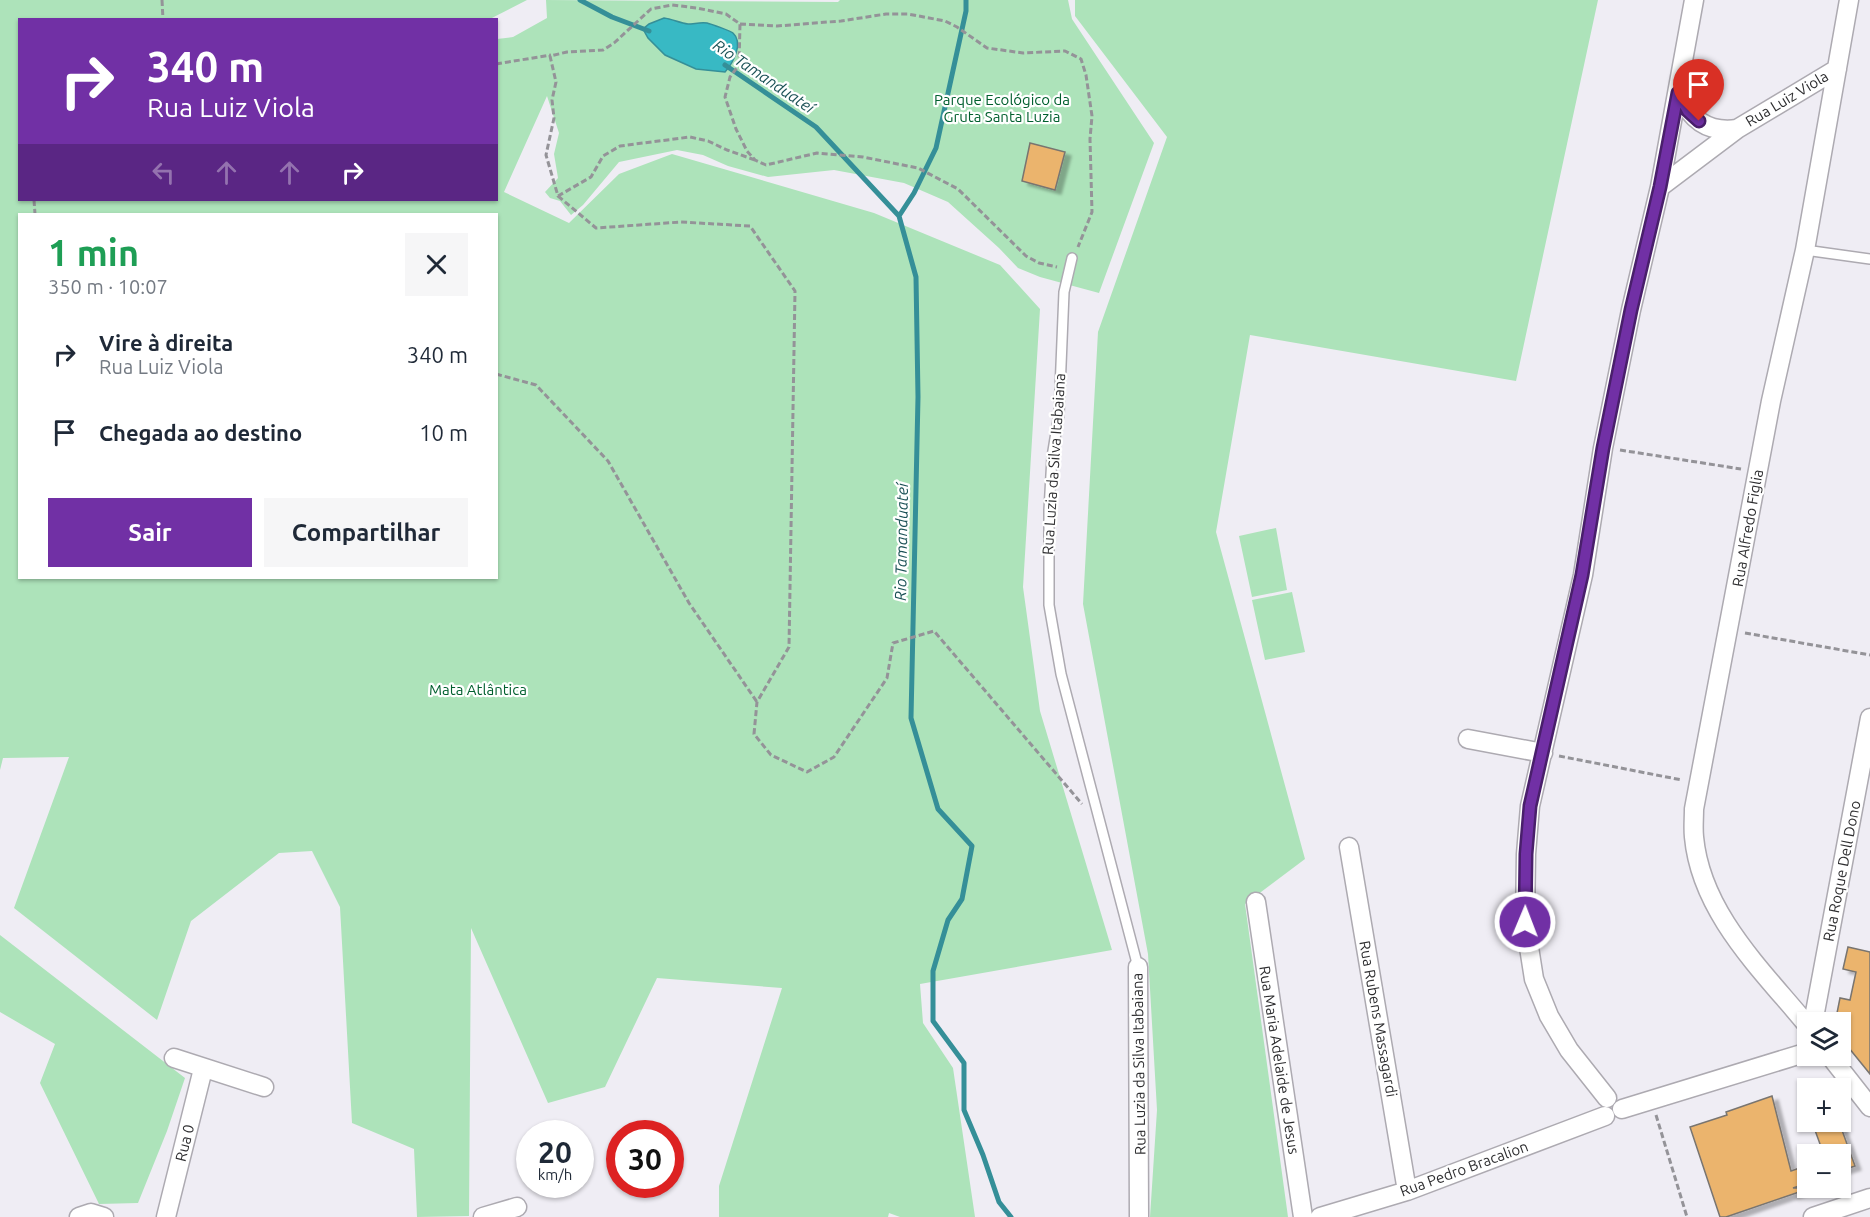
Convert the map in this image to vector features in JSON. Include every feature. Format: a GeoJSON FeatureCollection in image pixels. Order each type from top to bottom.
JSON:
{"type":"FeatureCollection","features":[{"type":"Feature","properties":{"kind":"street"},"geometry":{"type":"LineString","coordinates":[[1611,1108],[1569,1050],[1549,1016],[1534,980],[1525,922],[1526,854],[1530,806],[1582,575],[1603,448],[1631,310],[1660,187],[1694,0]]}},
{"type":"Feature","properties":{"kind":"street","name":"Rua Alfredo Figlia"},"geometry":{"type":"LineString","coordinates":[[1797,1013],[1724,923],[1703,877],[1694,838],[1694,809],[1771,401],[1805,250],[1849,0]]}},
{"type":"Feature","properties":{"kind":"street","name":"Rua Luiz Viola"},"geometry":{"type":"LineString","coordinates":[[1660,187],[1737,129],[1837,69]]}},
{"type":"Feature","properties":{"kind":"street","name":"Rua Luiz Viola"},"geometry":{"type":"LineString","coordinates":[[1678,93],[1688,111],[1699,121],[1718,129],[1737,129]]}},
{"type":"Feature","properties":{"kind":"street","name":"Rua Roque Dell Dono"},"geometry":{"type":"LineString","coordinates":[[1815,1012],[1870,718]]}},
{"type":"Feature","properties":{"kind":"street"},"geometry":{"type":"LineString","coordinates":[[1468,739],[1543,753]]}},
{"type":"Feature","properties":{"kind":"street","name":"Rua Rubens Massagardi"},"geometry":{"type":"LineString","coordinates":[[1349,847],[1407,1191]]}},
{"type":"Feature","properties":{"kind":"street","name":"Rua Maria Adelaide de Jesus"},"geometry":{"type":"LineString","coordinates":[[1256,902],[1303,1217]]}},
{"type":"Feature","properties":{"kind":"street","name":"Rua Luzia da Silva Itabaiana"},"geometry":{"type":"LineString","coordinates":[[1138,967],[1139,1217]]}},
{"type":"Feature","properties":{"kind":"street","name":"Rua Pedro Bracalion"},"geometry":{"type":"LineString","coordinates":[[1320,1217],[1407,1191],[1611,1108],[1797,1055]]}},
{"type":"Feature","properties":{"kind":"street"},"geometry":{"type":"LineString","coordinates":[[174,1058],[264,1087]]}},
{"type":"Feature","properties":{"kind":"street"},"geometry":{"type":"LineString","coordinates":[[1838,1066],[1870,1107]]}},
{"type":"Feature","properties":{"kind":"street","name":"Rua 0"},"geometry":{"type":"LineString","coordinates":[[166,1217],[203,1069]]}},
{"type":"Feature","properties":{"kind":"street"},"geometry":{"type":"LineString","coordinates":[[1812,1217],[1870,1198]]}},
{"type":"Feature","properties":{"kind":"street"},"geometry":{"type":"LineString","coordinates":[[483,1217],[517,1207]]}},
{"type":"Feature","properties":{"kind":"street"},"geometry":{"type":"LineString","coordinates":[[79,1217],[91,1213],[104,1217]]}},
{"type":"Feature","properties":{"kind":"lane"},"geometry":{"type":"LineString","coordinates":[[1805,250],[1870,259]]}},
{"type":"Feature","properties":{"kind":"lane","name":"Rua Luzia da Silva Itabaiana"},"geometry":{"type":"LineString","coordinates":[[1072,258],[1064,292],[1059,414],[1052,458],[1048,510],[1049,605],[1061,674],[1138,967]]}},
{"type":"Feature","properties":{"kind":"path"},"geometry":{"type":"LineString","coordinates":[[162,0],[164,18]]}},
{"type":"Feature","properties":{"kind":"path"},"geometry":{"type":"LineString","coordinates":[[498,64],[567,52],[603,50],[614,43],[635,21],[651,9],[672,5],[726,14],[740,24],[777,26],[841,21],[885,14],[908,14],[945,21],[987,48],[1023,53],[1065,51],[1081,59],[1086,75],[1092,116],[1090,139],[1092,212],[1072,258],[1056,267],[1039,263],[1026,256],[958,189],[918,168],[900,163],[817,153],[766,165],[708,141],[690,137],[620,146],[603,156],[591,177],[558,196]]}},
{"type":"Feature","properties":{"kind":"path"},"geometry":{"type":"LineString","coordinates":[[740,24],[739,64],[730,77],[725,97],[747,151],[755,160]]}},
{"type":"Feature","properties":{"kind":"path"},"geometry":{"type":"LineString","coordinates":[[556,54],[550,56],[556,82],[552,100],[554,118],[546,155],[558,196],[596,228],[681,222],[750,226],[795,291],[789,647],[756,702],[754,734],[771,755],[807,772],[834,757],[887,678],[893,643],[934,631],[1100,826]]}},
{"type":"Feature","properties":{"kind":"path"},"geometry":{"type":"LineString","coordinates":[[498,375],[536,385],[608,461],[689,603],[756,702]]}},
{"type":"Feature","properties":{"kind":"path"},"geometry":{"type":"LineString","coordinates":[[1603,448],[1758,472]]}},
{"type":"Feature","properties":{"kind":"path"},"geometry":{"type":"LineString","coordinates":[[1729,630],[1870,655]]}},
{"type":"Feature","properties":{"kind":"path"},"geometry":{"type":"LineString","coordinates":[[1543,753],[1698,783]]}},
{"type":"Feature","properties":{"kind":"path"},"geometry":{"type":"LineString","coordinates":[[1651,1098],[1687,1217]]}},
{"type":"Feature","properties":{"kind":"green space"},"geometry":{"type":"Polygon","coordinates":[[[0,0],[527,0],[492,18],[18,18],[18,201],[498,201],[498,39],[513,37],[547,18],[546,0],[838,2],[840,0],[1068,0],[1072,19],[1154,143],[1099,293],[1040,277],[1018,268],[948,202],[904,183],[834,170],[768,177],[728,166],[703,155],[677,150],[619,162],[583,205],[571,215],[560,201],[550,198],[545,192],[558,178],[554,154],[559,133],[547,96],[504,192],[569,223],[619,174],[672,154],[874,213],[1000,265],[1040,309],[1023,587],[1040,711],[1112,950],[920,984],[923,1023],[953,1068],[975,1217],[900,1217],[889,1213],[888,1217],[719,1217],[719,1186],[782,988],[657,978],[605,1087],[548,1103],[471,928],[469,1216],[417,1217],[414,1149],[352,1123],[340,907],[312,851],[279,853],[191,921],[157,1020],[14,908],[69,757],[3,758],[0,770],[0,0]]]}},
{"type":"Feature","properties":{"kind":"green space"},"geometry":{"type":"Polygon","coordinates":[[[1075,0],[1598,0],[1516,381],[1250,335],[1216,532],[1305,859],[1245,904],[1288,1217],[1150,1217],[1157,1110],[1148,954],[1083,604],[1098,332],[1167,137],[1075,16],[1075,0]]]}},
{"type":"Feature","properties":{"kind":"green space"},"geometry":{"type":"Polygon","coordinates":[[[1276,528],[1287,590],[1252,597],[1239,536],[1276,528]]]}},
{"type":"Feature","properties":{"kind":"green space"},"geometry":{"type":"Polygon","coordinates":[[[1292,592],[1305,652],[1265,660],[1252,600],[1292,592]]]}},
{"type":"Feature","properties":{"kind":"green space"},"geometry":{"type":"Polygon","coordinates":[[[0,935],[185,1078],[167,1131],[138,1203],[99,1204],[40,1083],[55,1044],[0,1012],[0,935]]]}},
{"type":"Feature","properties":{"kind":"water"},"geometry":{"type":"Polygon","coordinates":[[[664,18],[688,24],[707,23],[733,33],[738,42],[737,47],[734,58],[725,72],[696,69],[665,55],[648,38],[643,29],[664,18]]]}},
{"type":"Feature","properties":{"kind":"building"},"geometry":{"type":"Polygon","coordinates":[[[1030,143],[1065,152],[1055,190],[1022,181],[1030,143]]]}},
{"type":"Feature","properties":{"kind":"building"},"geometry":{"type":"Polygon","coordinates":[[[1848,947],[1870,952],[1870,1074],[1851,1051],[1851,1012],[1837,1012],[1840,998],[1850,1000],[1856,972],[1843,969],[1848,947]]]}},
{"type":"Feature","properties":{"kind":"building"},"geometry":{"type":"Polygon","coordinates":[[[1772,1096],[1791,1171],[1797,1169],[1797,1187],[1793,1188],[1797,1188],[1797,1193],[1726,1217],[1720,1217],[1690,1127],[1727,1115],[1726,1112],[1772,1096]]]}},
{"type":"Feature","properties":{"kind":"building"},"geometry":{"type":"Polygon","coordinates":[[[1816,1132],[1843,1132],[1847,1144],[1820,1144],[1816,1132]]]}},
{"type":"Feature","properties":{"kind":"building"},"geometry":{"type":"Polygon","coordinates":[[[1851,1155],[1855,1166],[1851,1167],[1851,1155]]]}},
{"type":"Feature","properties":{"kind":"waterway","name":"Rio Tamanduateí"},"geometry":{"type":"LineString","coordinates":[[580,0],[612,17],[649,31]]}},
{"type":"Feature","properties":{"kind":"waterway"},"geometry":{"type":"LineString","coordinates":[[899,216],[914,193],[936,148],[966,11],[966,0]]}},
{"type":"Feature","properties":{"kind":"waterway","name":"Rio Tamanduateí"},"geometry":{"type":"LineString","coordinates":[[725,65],[816,127],[899,216],[916,277],[918,397],[911,718],[938,809],[972,846],[962,899],[948,920],[933,971],[933,1021],[964,1063],[964,1110],[999,1202],[1011,1217]]}},
{"type":"Feature","properties":{"kind":"route"},"geometry":{"type":"LineString","coordinates":[[1525,922],[1526,854],[1530,806],[1582,575],[1603,448],[1631,310],[1660,187],[1678,93],[1688,111],[1699,121]]}},
{"type":"Feature","properties":{"kind":"park label","name":"Parque Ecológico da Gruta Santa Luzia"},"geometry":{"type":"Point","coordinates":[1002,108]}},
{"type":"Feature","properties":{"kind":"park label","name":"Mata Atlântica"},"geometry":{"type":"Point","coordinates":[478,690]}}]}
